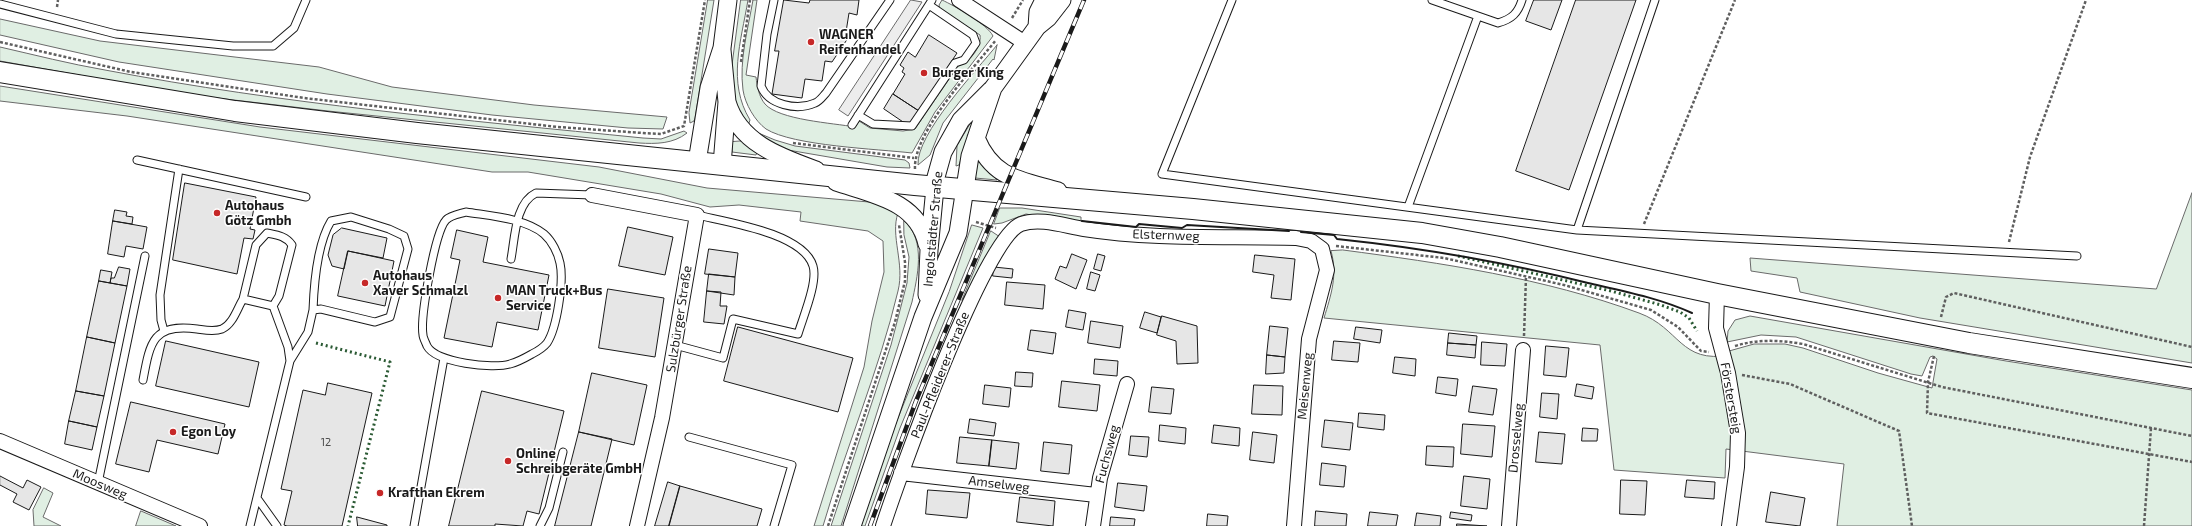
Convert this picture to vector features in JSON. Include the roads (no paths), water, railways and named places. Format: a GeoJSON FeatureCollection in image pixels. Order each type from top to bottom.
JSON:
{"type":"FeatureCollection","features":[{"type":"Feature","properties":{"kind":"main road"},"geometry":{"type":"LineString","coordinates":[[0,72],[242,112],[418,133],[841,178],[1422,233],[1500,247],[1717,294],[1969,343],[2192,378]]}},
{"type":"Feature","properties":{"kind":"street"},"geometry":{"type":"LineString","coordinates":[[696,162],[709,88],[722,48],[728,0]]}},
{"type":"Feature","properties":{"kind":"street","name":"Ingolstädter Straße"},"geometry":{"type":"LineString","coordinates":[[1037,27],[1038,12],[1044,0]]}},
{"type":"Feature","properties":{"kind":"street","name":"Ingolstädter Straße"},"geometry":{"type":"LineString","coordinates":[[923,317],[928,282],[934,187],[940,158],[955,128],[993,88],[1037,27],[1048,18],[1062,0]]}},
{"type":"Feature","properties":{"kind":"street"},"geometry":{"type":"LineString","coordinates":[[963,1],[1025,43]]}},
{"type":"Feature","properties":{"kind":"street"},"geometry":{"type":"LineString","coordinates":[[722,48],[725,66],[727,102],[722,165]]}},
{"type":"Feature","properties":{"kind":"street","name":"Ingolstädter Straße"},"geometry":{"type":"LineString","coordinates":[[852,526],[923,317],[958,233],[970,156],[993,88]]}},
{"type":"Feature","properties":{"kind":"street"},"geometry":{"type":"LineString","coordinates":[[727,102],[736,122],[744,132],[758,144],[796,163],[841,178]]}},
{"type":"Feature","properties":{"kind":"street"},"geometry":{"type":"LineString","coordinates":[[976,138],[994,168],[1005,175],[1086,200]]}},
{"type":"Feature","properties":{"kind":"street"},"geometry":{"type":"LineString","coordinates":[[811,174],[897,203],[920,224],[929,250]]}},
{"type":"Feature","properties":{"kind":"street"},"geometry":{"type":"LineString","coordinates":[[592,195],[696,215]]}},
{"type":"Feature","properties":{"kind":"street","name":"Sulzbürger Straße"},"geometry":{"type":"LineString","coordinates":[[637,526],[662,418],[696,215]]}},
{"type":"Feature","properties":{"kind":"street","name":"Elsternweg"},"geometry":{"type":"LineString","coordinates":[[1010,230],[1022,223],[1043,223],[1130,234],[1296,238],[1311,241],[1322,249]]}},
{"type":"Feature","properties":{"kind":"street","name":"Paul-Pfleiderer-Straße"},"geometry":{"type":"LineString","coordinates":[[883,526],[928,402],[968,307],[985,272],[1010,230]]}},
{"type":"Feature","properties":{"kind":"street","name":"Meisenweg"},"geometry":{"type":"LineString","coordinates":[[1294,526],[1309,346],[1315,312],[1327,270],[1322,249]]}},
{"type":"Feature","properties":{"kind":"street","name":"Förstersteig"},"geometry":{"type":"LineString","coordinates":[[1717,294],[1715,319],[1721,350],[1728,372],[1738,433],[1737,467],[1729,526]]}},
{"type":"Feature","properties":{"kind":"street","name":"Drosselweg"},"geometry":{"type":"LineString","coordinates":[[1509,526],[1523,350]]}},
{"type":"Feature","properties":{"kind":"street","name":"Fuchsweg"},"geometry":{"type":"LineString","coordinates":[[1093,526],[1096,495],[1111,433],[1127,384]]}},
{"type":"Feature","properties":{"kind":"street","name":"Moosweg"},"geometry":{"type":"LineString","coordinates":[[0,441],[200,526]]}},
{"type":"Feature","properties":{"kind":"street","name":"Amselweg"},"geometry":{"type":"LineString","coordinates":[[901,473],[1096,495]]}},
{"type":"Feature","properties":{"kind":"lane"},"geometry":{"type":"LineString","coordinates":[[0,4],[116,34],[233,46],[273,46],[294,28],[306,0]]}},
{"type":"Feature","properties":{"kind":"lane"},"geometry":{"type":"LineString","coordinates":[[774,0],[767,34],[761,86],[764,94],[775,103],[803,106],[815,103],[826,93],[890,0]]}},
{"type":"Feature","properties":{"kind":"lane"},"geometry":{"type":"LineString","coordinates":[[1232,0],[1162,174],[1577,230],[2077,256]]}},
{"type":"Feature","properties":{"kind":"lane"},"geometry":{"type":"LineString","coordinates":[[1432,0],[1498,23],[1506,20],[1518,12],[1522,0]]}},
{"type":"Feature","properties":{"kind":"lane"},"geometry":{"type":"LineString","coordinates":[[1577,230],[1655,0]]}},
{"type":"Feature","properties":{"kind":"lane"},"geometry":{"type":"LineString","coordinates":[[852,125],[858,115],[930,2],[973,35],[976,43],[964,60],[955,63],[912,126],[873,124],[858,115]]}},
{"type":"Feature","properties":{"kind":"lane"},"geometry":{"type":"LineString","coordinates":[[1408,207],[1478,16]]}},
{"type":"Feature","properties":{"kind":"lane"},"geometry":{"type":"LineString","coordinates":[[137,160],[306,197]]}},
{"type":"Feature","properties":{"kind":"lane"},"geometry":{"type":"LineString","coordinates":[[164,331],[161,320],[160,295],[179,169]]}},
{"type":"Feature","properties":{"kind":"lane"},"geometry":{"type":"LineString","coordinates":[[511,259],[518,223],[524,203],[529,197],[536,193],[592,195]]}},
{"type":"Feature","properties":{"kind":"lane"},"geometry":{"type":"LineString","coordinates":[[466,212],[518,223],[535,228],[546,236],[554,247],[560,264],[561,282],[556,315],[552,331],[546,344],[539,351],[510,364],[491,366],[444,358],[428,348],[423,335],[433,255],[439,231],[447,219],[466,212]]}},
{"type":"Feature","properties":{"kind":"lane"},"geometry":{"type":"LineString","coordinates":[[675,345],[723,358],[733,319],[798,334],[814,278],[813,266],[807,253],[790,242],[755,229],[696,215]]}},
{"type":"Feature","properties":{"kind":"lane"},"geometry":{"type":"LineString","coordinates":[[250,526],[290,361],[308,332],[313,310],[316,279],[325,232],[331,221],[351,217],[404,236],[408,248],[390,317],[375,322],[321,309],[313,310]]}},
{"type":"Feature","properties":{"kind":"lane"},"geometry":{"type":"LineString","coordinates":[[143,380],[152,347],[164,331],[181,326],[210,330],[222,329],[231,322],[243,299],[256,245],[267,233],[278,235],[289,240],[292,245],[279,296],[273,306]]}},
{"type":"Feature","properties":{"kind":"lane"},"geometry":{"type":"LineString","coordinates":[[98,483],[144,256]]}},
{"type":"Feature","properties":{"kind":"lane"},"geometry":{"type":"LineString","coordinates":[[243,299],[273,306]]}},
{"type":"Feature","properties":{"kind":"lane"},"geometry":{"type":"LineString","coordinates":[[273,306],[288,347],[290,361]]}},
{"type":"Feature","properties":{"kind":"lane"},"geometry":{"type":"LineString","coordinates":[[414,526],[444,358]]}},
{"type":"Feature","properties":{"kind":"lane"},"geometry":{"type":"LineString","coordinates":[[690,437],[792,465],[774,526]]}},
{"type":"Feature","properties":{"kind":"lane"},"geometry":{"type":"LineString","coordinates":[[540,526],[548,508],[563,452]]}},
{"type":"Feature","properties":{"kind":"lane"},"geometry":{"type":"LineString","coordinates":[[258,498],[277,526]]}},
{"type":"Feature","properties":{"kind":"railway"},"geometry":{"type":"LineString","coordinates":[[870,526],[916,401],[1084,0]]}},
{"type":"Feature","properties":{"kind":"place","name":"WAGNER Reifenhandel"},"geometry":{"type":"Point","coordinates":[811,42]}},
{"type":"Feature","properties":{"kind":"place","name":"Burger King"},"geometry":{"type":"Point","coordinates":[924,73]}},
{"type":"Feature","properties":{"kind":"place","name":"Autohaus Götz Gmbh"},"geometry":{"type":"Point","coordinates":[217,213]}},
{"type":"Feature","properties":{"kind":"place","name":"Autohaus Xaver Schmalzl"},"geometry":{"type":"Point","coordinates":[365,283]}},
{"type":"Feature","properties":{"kind":"place","name":"MAN Truck+Bus Service"},"geometry":{"type":"Point","coordinates":[498,298]}},
{"type":"Feature","properties":{"kind":"place","name":"Egon Loy"},"geometry":{"type":"Point","coordinates":[173,432]}},
{"type":"Feature","properties":{"kind":"place","name":"Online Schreibgeräte GmbH"},"geometry":{"type":"Point","coordinates":[508,461]}},
{"type":"Feature","properties":{"kind":"place","name":"Krafthan Ekrem"},"geometry":{"type":"Point","coordinates":[380,493]}}]}
